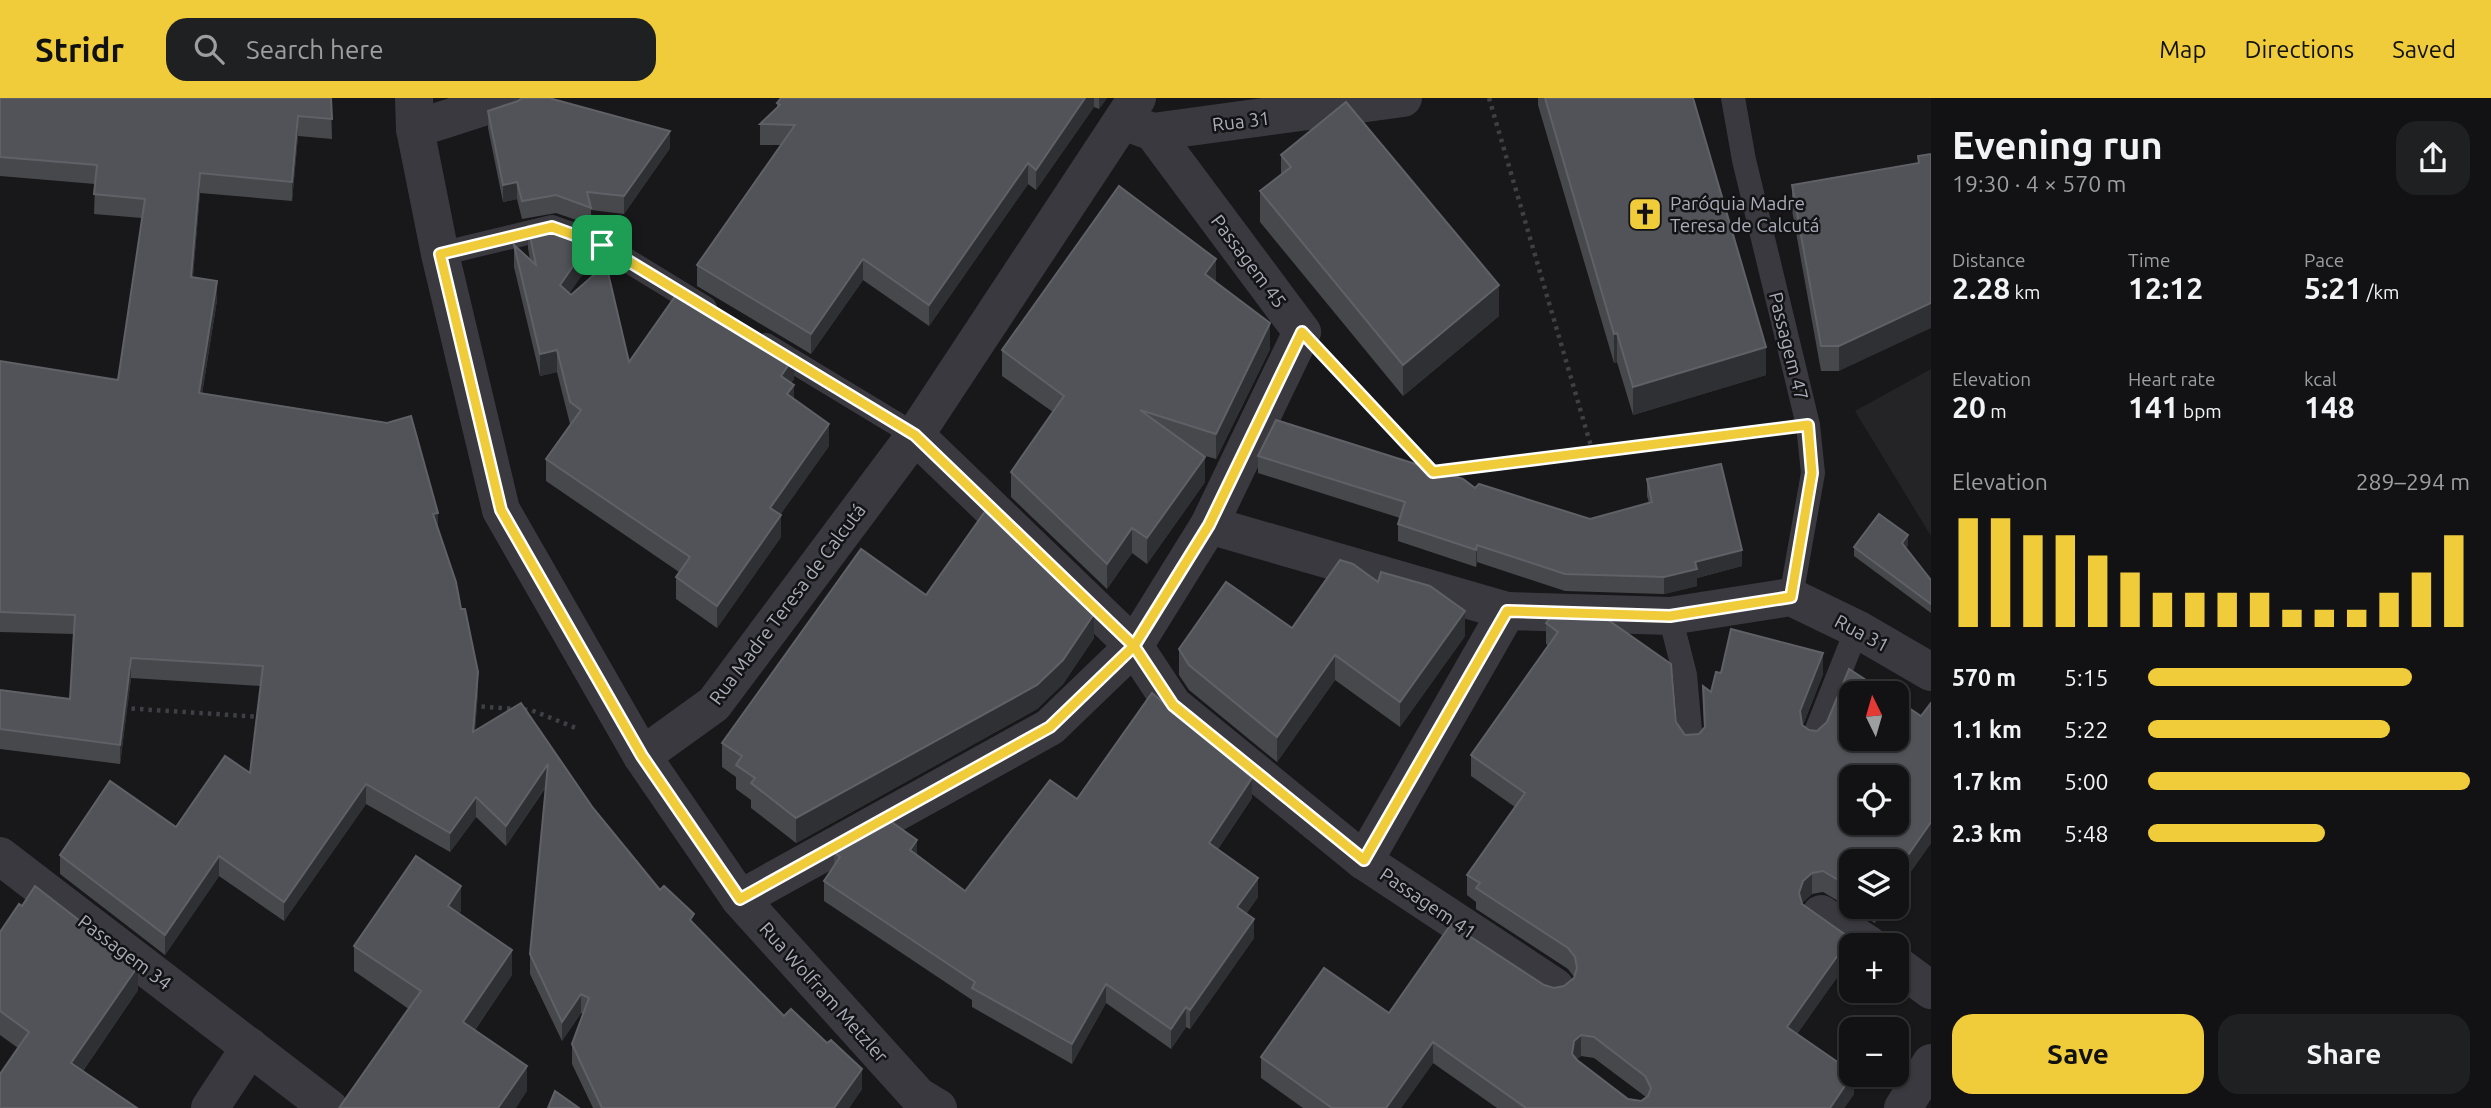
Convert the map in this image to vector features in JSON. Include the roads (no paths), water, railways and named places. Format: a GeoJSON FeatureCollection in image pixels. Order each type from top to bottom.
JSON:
{"type":"FeatureCollection","features":[{"type":"Feature","properties":{"kind":"street"},"geometry":{"type":"LineString","coordinates":[[415,114],[511,98]]}},
{"type":"Feature","properties":{"kind":"street","name":"Rua 31"},"geometry":{"type":"LineString","coordinates":[[1138,117],[1403,98]]}},
{"type":"Feature","properties":{"kind":"street","name":"Rua Wolfram Metzler"},"geometry":{"type":"LineString","coordinates":[[415,114],[440,254],[501,510],[642,756],[740,899],[922,1104]]}},
{"type":"Feature","properties":{"kind":"street","name":"Passagem 45"},"geometry":{"type":"LineString","coordinates":[[1138,117],[1302,332],[1209,525]]}},
{"type":"Feature","properties":{"kind":"street","name":"Rua Madre Teresa de Calcutá"},"geometry":{"type":"LineString","coordinates":[[642,756],[713,704],[915,435],[1138,117]]}},
{"type":"Feature","properties":{"kind":"street","name":"Passagem 41"},"geometry":{"type":"LineString","coordinates":[[915,435],[1134,646],[1173,705],[1364,860],[1555,987]]}},
{"type":"Feature","properties":{"kind":"street"},"geometry":{"type":"LineString","coordinates":[[740,899],[1050,727],[1134,646],[1209,525],[1507,611],[1670,616],[1791,597]]}},
{"type":"Feature","properties":{"kind":"street","name":"Rua 31"},"geometry":{"type":"LineString","coordinates":[[1791,597],[1857,629],[1931,671]]}},
{"type":"Feature","properties":{"kind":"street"},"geometry":{"type":"LineString","coordinates":[[1364,860],[1507,611]]}},
{"type":"Feature","properties":{"kind":"street","name":"Passagem 34"},"geometry":{"type":"LineString","coordinates":[[0,856],[328,1108]]}},
{"type":"Feature","properties":{"kind":"street"},"geometry":{"type":"LineString","coordinates":[[1821,914],[1850,933]]}},
{"type":"Feature","properties":{"kind":"street"},"geometry":{"type":"LineString","coordinates":[[1909,974],[1931,990]]}},
{"type":"Feature","properties":{"kind":"street"},"geometry":{"type":"LineString","coordinates":[[210,1108],[250,1047]]}},
{"type":"Feature","properties":{"kind":"street"},"geometry":{"type":"LineString","coordinates":[[1903,1108],[1931,1063]]}},
{"type":"Feature","properties":{"kind":"lane","name":"Passagem 47"},"geometry":{"type":"LineString","coordinates":[[1733,98],[1744,160],[1808,425],[1812,473],[1791,597]]}},
{"type":"Feature","properties":{"kind":"lane"},"geometry":{"type":"LineString","coordinates":[[440,254],[552,227],[602,245],[915,435]]}},
{"type":"Feature","properties":{"kind":"lane"},"geometry":{"type":"LineString","coordinates":[[1670,616],[1685,675],[1691,742]]}},
{"type":"Feature","properties":{"kind":"lane"},"geometry":{"type":"LineString","coordinates":[[1814,737],[1857,629]]}},
{"type":"Feature","properties":{"kind":"place","name":"Paróquia Madre Teresa de Calcutá"},"geometry":{"type":"Point","coordinates":[1645,214]}}]}
